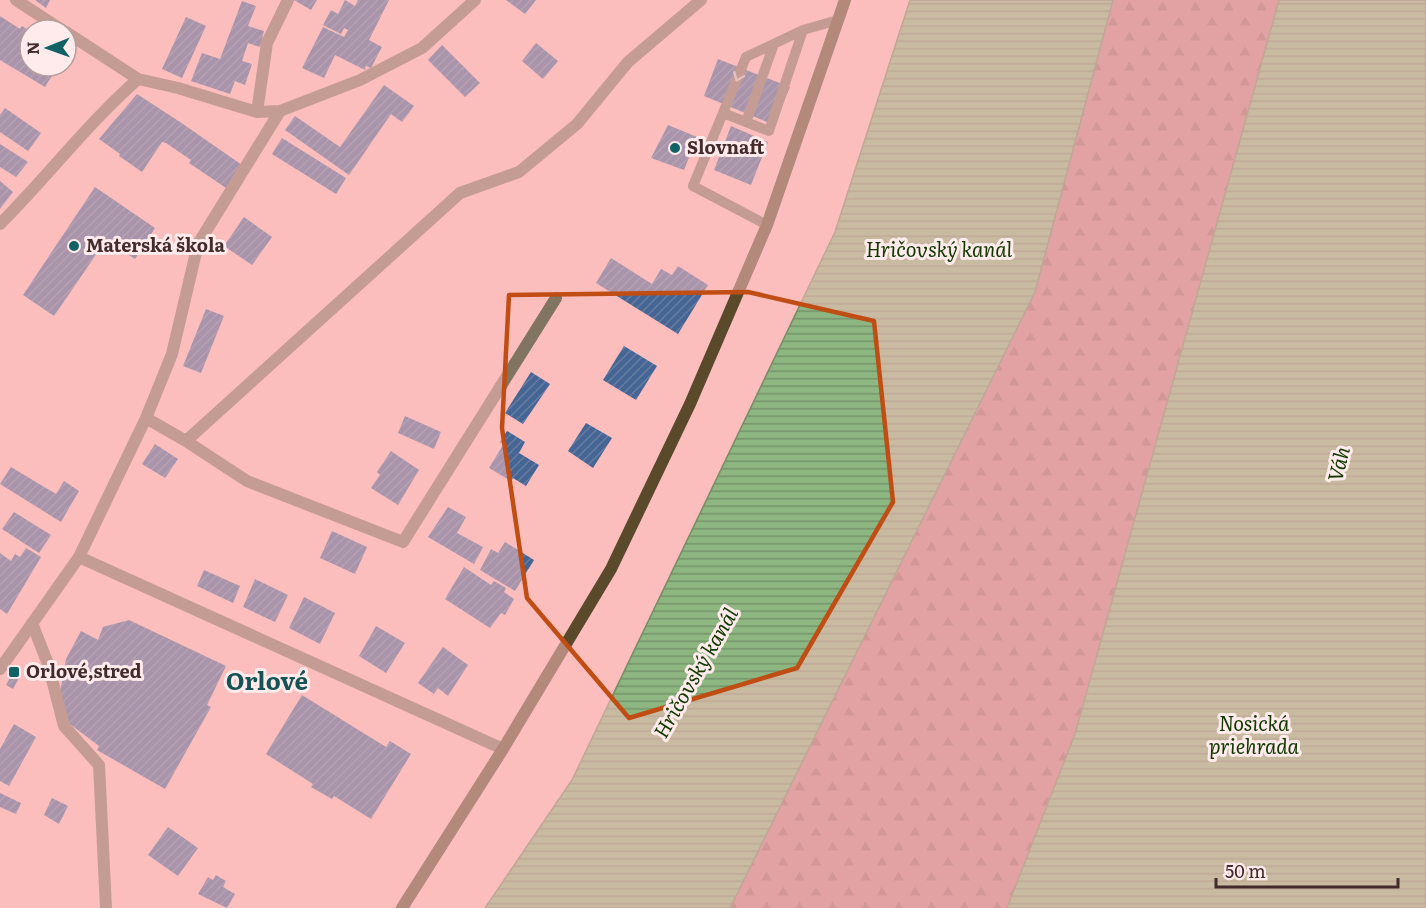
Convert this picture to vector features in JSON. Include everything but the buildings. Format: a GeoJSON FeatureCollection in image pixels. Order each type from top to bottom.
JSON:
{"type":"FeatureCollection","features":[{"type":"Feature","properties":{"kind":"main road"},"geometry":{"type":"LineString","coordinates":[[402,908],[503,749],[611,569],[690,404],[768,225],[844,0]]}},
{"type":"Feature","properties":{"kind":"street"},"geometry":{"type":"LineString","coordinates":[[16,0],[44,18]]}},
{"type":"Feature","properties":{"kind":"street"},"geometry":{"type":"LineString","coordinates":[[257,112],[267,43],[288,0]]}},
{"type":"Feature","properties":{"kind":"street"},"geometry":{"type":"LineString","coordinates":[[78,41],[138,79],[178,88],[257,112],[280,111],[360,80],[422,48],[475,0]]}},
{"type":"Feature","properties":{"kind":"street"},"geometry":{"type":"LineString","coordinates":[[186,441],[460,193],[519,172],[577,124],[628,62],[701,0]]}},
{"type":"Feature","properties":{"kind":"street"},"geometry":{"type":"LineString","coordinates":[[0,224],[37,187],[113,100],[138,79]]}},
{"type":"Feature","properties":{"kind":"street"},"geometry":{"type":"LineString","coordinates":[[0,669],[79,557],[146,418],[172,354],[198,244],[280,111]]}},
{"type":"Feature","properties":{"kind":"street"},"geometry":{"type":"LineString","coordinates":[[146,418],[247,481],[403,542],[556,298]]}},
{"type":"Feature","properties":{"kind":"street"},"geometry":{"type":"LineString","coordinates":[[79,557],[503,749]]}},
{"type":"Feature","properties":{"kind":"street"},"geometry":{"type":"LineString","coordinates":[[32,624],[48,664],[64,726],[99,765],[106,908]]}},
{"type":"Feature","properties":{"kind":"lane"},"geometry":{"type":"LineString","coordinates":[[768,225],[693,186],[746,57],[803,30],[838,20]]}},
{"type":"Feature","properties":{"kind":"lane"},"geometry":{"type":"LineString","coordinates":[[723,113],[770,130],[803,30]]}},
{"type":"Feature","properties":{"kind":"lane"},"geometry":{"type":"LineString","coordinates":[[746,122],[774,44]]}},
{"type":"Feature","properties":{"kind":"highlighted area"},"geometry":{"type":"Polygon","coordinates":[[[748,292],[874,321],[893,502],[797,668],[629,718],[527,598],[502,428],[509,295],[748,292]]]}},
{"type":"Feature","properties":{"kind":"green space"},"geometry":{"type":"Polygon","coordinates":[[[1113,0],[1279,0],[1075,734],[1007,908],[730,908],[1035,292],[1113,0]]]}},
{"type":"Feature","properties":{"kind":"water","name":"Hričovský kanál"},"geometry":{"type":"Polygon","coordinates":[[[910,0],[1113,0],[1035,292],[730,908],[485,908],[572,780],[835,232],[910,0]]]}},
{"type":"Feature","properties":{"kind":"water","name":"Nosická priehrada"},"geometry":{"type":"Polygon","coordinates":[[[1279,0],[1426,0],[1426,908],[1007,908],[1075,734],[1279,0]]]}},
{"type":"Feature","properties":{"kind":"place","name":"Slovnaft"},"geometry":{"type":"Point","coordinates":[675,148]}},
{"type":"Feature","properties":{"kind":"place","name":"Materská škola"},"geometry":{"type":"Point","coordinates":[74,246]}},
{"type":"Feature","properties":{"kind":"place","name":"Orlové,stred"},"geometry":{"type":"Point","coordinates":[14,672]}},
{"type":"Feature","properties":{"kind":"district","name":"Orlové"},"geometry":{"type":"Point","coordinates":[267,682]}},
{"type":"Feature","properties":{"kind":"water label","name":"Váh"},"geometry":{"type":"Point","coordinates":[1339,464]}}]}
